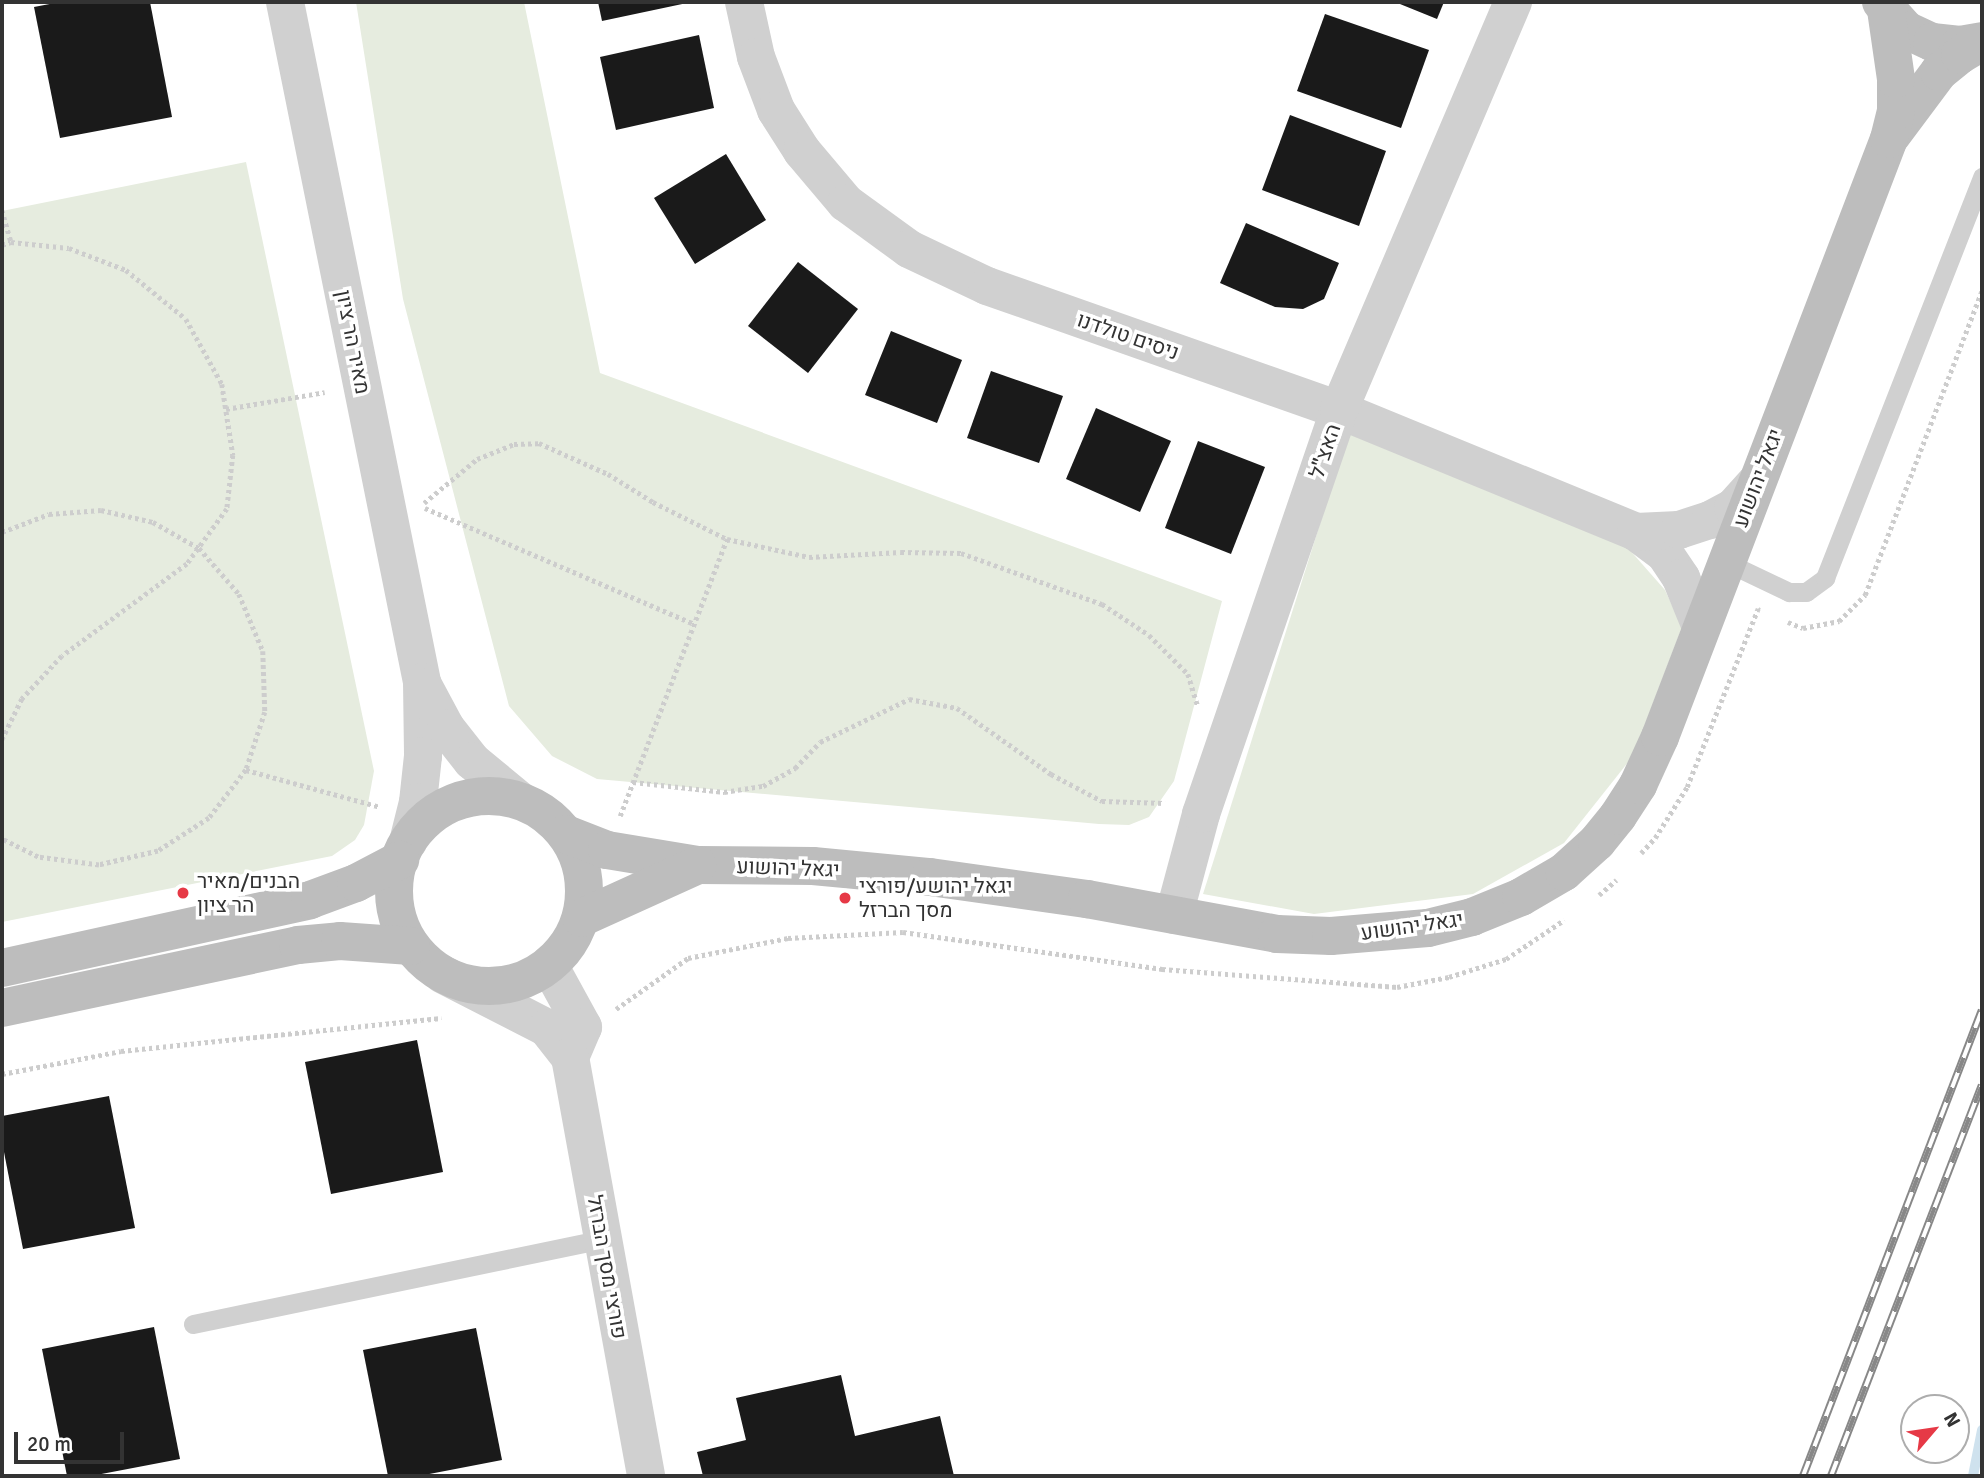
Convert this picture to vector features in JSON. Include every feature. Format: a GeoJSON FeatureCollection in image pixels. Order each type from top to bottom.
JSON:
{"type":"FeatureCollection","features":[{"type":"Feature","properties":{"kind":"street","name":"מאיר הר ציון"},"geometry":{"type":"LineString","coordinates":[[285,2],[422,682],[423,756],[407,839]]}},
{"type":"Feature","properties":{"kind":"street","name":"ניסים טולדנו"},"geometry":{"type":"LineString","coordinates":[[744,2],[756,57],[776,110],[802,151],[846,203],[909,249],[987,286],[1339,410],[1636,532],[1665,554],[1681,578],[1701,627]]}},
{"type":"Feature","properties":{"kind":"street","name":"האצ\"ל"},"geometry":{"type":"LineString","coordinates":[[1174,915],[1201,814],[1339,410],[1513,2]]}},
{"type":"Feature","properties":{"kind":"street"},"geometry":{"type":"LineString","coordinates":[[1883,6],[1906,30],[1932,42],[1960,45],[1982,42]]}},
{"type":"Feature","properties":{"kind":"street","name":"יגאל יהושוע"},"geometry":{"type":"LineString","coordinates":[[566,834],[607,850],[698,865],[813,866],[930,877],[1277,934],[1370,934],[1428,928],[1472,918],[1521,897],[1564,872],[1597,842],[1618,816],[1638,785],[1660,737],[1889,139],[1896,111],[1896,79],[1883,6]]}},
{"type":"Feature","properties":{"kind":"street","name":"יגאל יהושוע"},"geometry":{"type":"LineString","coordinates":[[1889,139],[1939,72],[1982,42]]}},
{"type":"Feature","properties":{"kind":"street","name":"ניסים טולדנו"},"geometry":{"type":"LineString","coordinates":[[1636,532],[1679,530],[1710,520],[1733,508],[1757,481]]}},
{"type":"Feature","properties":{"kind":"street","name":"מאיר הר ציון"},"geometry":{"type":"LineString","coordinates":[[422,682],[446,728],[472,761],[519,800]]}},
{"type":"Feature","properties":{"kind":"street"},"geometry":{"type":"LineString","coordinates":[[2,968],[310,900],[356,883],[429,818],[456,801],[488,796],[519,800],[545,814],[566,834],[579,860],[584,889],[581,918],[569,944],[549,965],[525,979],[497,986],[469,984],[442,974],[411,946],[398,919],[394,889],[407,839]]}},
{"type":"Feature","properties":{"kind":"street","name":"יגאל יהושוע"},"geometry":{"type":"LineString","coordinates":[[581,918],[698,865]]}},
{"type":"Feature","properties":{"kind":"street"},"geometry":{"type":"LineString","coordinates":[[2,1008],[298,945],[340,941],[411,946]]}},
{"type":"Feature","properties":{"kind":"street","name":"פורצי מסך הברזל"},"geometry":{"type":"LineString","coordinates":[[549,965],[576,1042],[602,1239],[646,1476]]}},
{"type":"Feature","properties":{"kind":"street","name":"פורצי מסך הברזל"},"geometry":{"type":"LineString","coordinates":[[442,974],[576,1042]]}},
{"type":"Feature","properties":{"kind":"lane"},"geometry":{"type":"LineString","coordinates":[[1726,562],[1789,592],[1806,592],[1825,578],[1982,177]]}},
{"type":"Feature","properties":{"kind":"lane"},"geometry":{"type":"LineString","coordinates":[[192,1324],[602,1239]]}},
{"type":"Feature","properties":{"kind":"path"},"geometry":{"type":"LineString","coordinates":[[2,210],[11,242]]}},
{"type":"Feature","properties":{"kind":"path"},"geometry":{"type":"LineString","coordinates":[[2,245],[11,242],[69,248],[127,270],[186,319],[222,384],[233,455],[227,509],[187,564],[62,656],[22,699],[2,740]]}},
{"type":"Feature","properties":{"kind":"path"},"geometry":{"type":"LineString","coordinates":[[1781,618],[1803,628],[1839,621],[1865,595],[1982,290]]}},
{"type":"Feature","properties":{"kind":"path"},"geometry":{"type":"LineString","coordinates":[[226,409],[362,386]]}},
{"type":"Feature","properties":{"kind":"path"},"geometry":{"type":"LineString","coordinates":[[694,624],[421,506],[477,459],[514,444],[539,443],[608,474],[653,502],[727,539],[809,558],[901,552],[961,553],[1102,604],[1149,635],[1188,674],[1199,709]]}},
{"type":"Feature","properties":{"kind":"path"},"geometry":{"type":"LineString","coordinates":[[2,533],[49,514],[101,510],[153,522],[199,548],[239,594],[262,651],[265,712],[246,770],[209,818],[158,851],[99,865],[38,858],[2,839]]}},
{"type":"Feature","properties":{"kind":"path"},"geometry":{"type":"LineString","coordinates":[[607,850],[727,539]]}},
{"type":"Feature","properties":{"kind":"path"},"geometry":{"type":"LineString","coordinates":[[1636,859],[1654,838],[1687,787],[1758,609],[1769,614]]}},
{"type":"Feature","properties":{"kind":"path"},"geometry":{"type":"LineString","coordinates":[[633,782],[724,792],[763,786],[794,768],[820,742],[909,699],[957,708],[1051,774],[1102,801],[1169,804]]}},
{"type":"Feature","properties":{"kind":"path"},"geometry":{"type":"LineString","coordinates":[[246,770],[407,839]]}},
{"type":"Feature","properties":{"kind":"path"},"geometry":{"type":"LineString","coordinates":[[1596,897],[1617,879]]}},
{"type":"Feature","properties":{"kind":"path"},"geometry":{"type":"LineString","coordinates":[[576,1042],[688,958],[788,938],[903,932],[1162,969],[1397,987],[1449,976],[1506,959],[1574,913]]}},
{"type":"Feature","properties":{"kind":"path"},"geometry":{"type":"LineString","coordinates":[[2,1074],[121,1051],[455,1017]]}},
{"type":"Feature","properties":{"kind":"shaded area"},"geometry":{"type":"Polygon","coordinates":[[[356,2],[524,2],[600,373],[1222,601],[1174,781],[1149,817],[1129,825],[1099,824],[597,779],[552,756],[509,706],[403,299],[356,2]]]}},
{"type":"Feature","properties":{"kind":"shaded area"},"geometry":{"type":"Polygon","coordinates":[[[246,162],[374,771],[364,825],[355,840],[332,856],[2,922],[2,211],[246,162]]]}},
{"type":"Feature","properties":{"kind":"shaded area"},"geometry":{"type":"Polygon","coordinates":[[[1350,429],[1628,548],[1665,590],[1682,627],[1633,756],[1564,843],[1473,894],[1314,914],[1203,894],[1350,429]]]}},
{"type":"Feature","properties":{"kind":"building"},"geometry":{"type":"Polygon","coordinates":[[[60,2],[150,2],[172,117],[60,138],[34,7],[60,2]]]}},
{"type":"Feature","properties":{"kind":"building"},"geometry":{"type":"Polygon","coordinates":[[[598,2],[687,2],[687,3],[602,21],[598,2]]]}},
{"type":"Feature","properties":{"kind":"building"},"geometry":{"type":"Polygon","coordinates":[[[1395,2],[1444,2],[1437,19],[1395,2]]]}},
{"type":"Feature","properties":{"kind":"building"},"geometry":{"type":"Polygon","coordinates":[[[1325,14],[1429,50],[1401,128],[1297,91],[1325,14]]]}},
{"type":"Feature","properties":{"kind":"building"},"geometry":{"type":"Polygon","coordinates":[[[699,35],[714,108],[616,130],[600,57],[699,35]]]}},
{"type":"Feature","properties":{"kind":"building"},"geometry":{"type":"Polygon","coordinates":[[[1290,115],[1386,151],[1359,226],[1262,190],[1290,115]]]}},
{"type":"Feature","properties":{"kind":"building"},"geometry":{"type":"Polygon","coordinates":[[[726,154],[766,220],[695,264],[654,198],[726,154]]]}},
{"type":"Feature","properties":{"kind":"building"},"geometry":{"type":"Polygon","coordinates":[[[1246,223],[1339,263],[1324,299],[1303,309],[1275,307],[1220,283],[1246,223]]]}},
{"type":"Feature","properties":{"kind":"building"},"geometry":{"type":"Polygon","coordinates":[[[798,262],[858,309],[808,373],[748,326],[798,262]]]}},
{"type":"Feature","properties":{"kind":"building"},"geometry":{"type":"Polygon","coordinates":[[[891,331],[962,360],[937,423],[865,395],[891,331]]]}},
{"type":"Feature","properties":{"kind":"building"},"geometry":{"type":"Polygon","coordinates":[[[991,371],[1063,396],[1039,463],[967,438],[991,371]]]}},
{"type":"Feature","properties":{"kind":"building"},"geometry":{"type":"Polygon","coordinates":[[[1096,408],[1171,441],[1140,512],[1066,479],[1096,408]]]}},
{"type":"Feature","properties":{"kind":"building"},"geometry":{"type":"Polygon","coordinates":[[[1198,441],[1265,467],[1231,554],[1165,528],[1198,441]]]}},
{"type":"Feature","properties":{"kind":"building"},"geometry":{"type":"Polygon","coordinates":[[[417,1040],[443,1172],[331,1194],[305,1062],[417,1040]]]}},
{"type":"Feature","properties":{"kind":"building"},"geometry":{"type":"Polygon","coordinates":[[[109,1096],[135,1228],[23,1249],[2,1142],[2,1116],[109,1096]]]}},
{"type":"Feature","properties":{"kind":"building"},"geometry":{"type":"Polygon","coordinates":[[[154,1327],[180,1459],[91,1476],[67,1476],[42,1349],[154,1327]]]}},
{"type":"Feature","properties":{"kind":"building"},"geometry":{"type":"Polygon","coordinates":[[[476,1328],[502,1460],[419,1476],[388,1476],[363,1350],[476,1328]]]}},
{"type":"Feature","properties":{"kind":"building"},"geometry":{"type":"Polygon","coordinates":[[[841,1375],[855,1436],[940,1416],[954,1476],[703,1476],[697,1452],[746,1440],[736,1398],[841,1375]]]}},
{"type":"Feature","properties":{"kind":"waterway"},"geometry":{"type":"LineString","coordinates":[[1973,1476],[1982,1430]]}},
{"type":"Feature","properties":{"kind":"railway"},"geometry":{"type":"LineString","coordinates":[[1803,1476],[1982,1010]]}},
{"type":"Feature","properties":{"kind":"railway"},"geometry":{"type":"LineString","coordinates":[[1831,1476],[1982,1085]]}},
{"type":"Feature","properties":{"kind":"place","name":"הבנים/מאיר הר ציון"},"geometry":{"type":"Point","coordinates":[183,893]}},
{"type":"Feature","properties":{"kind":"place","name":"יגאל יהושע/פורצי מסך הברזל"},"geometry":{"type":"Point","coordinates":[845,898]}}]}
